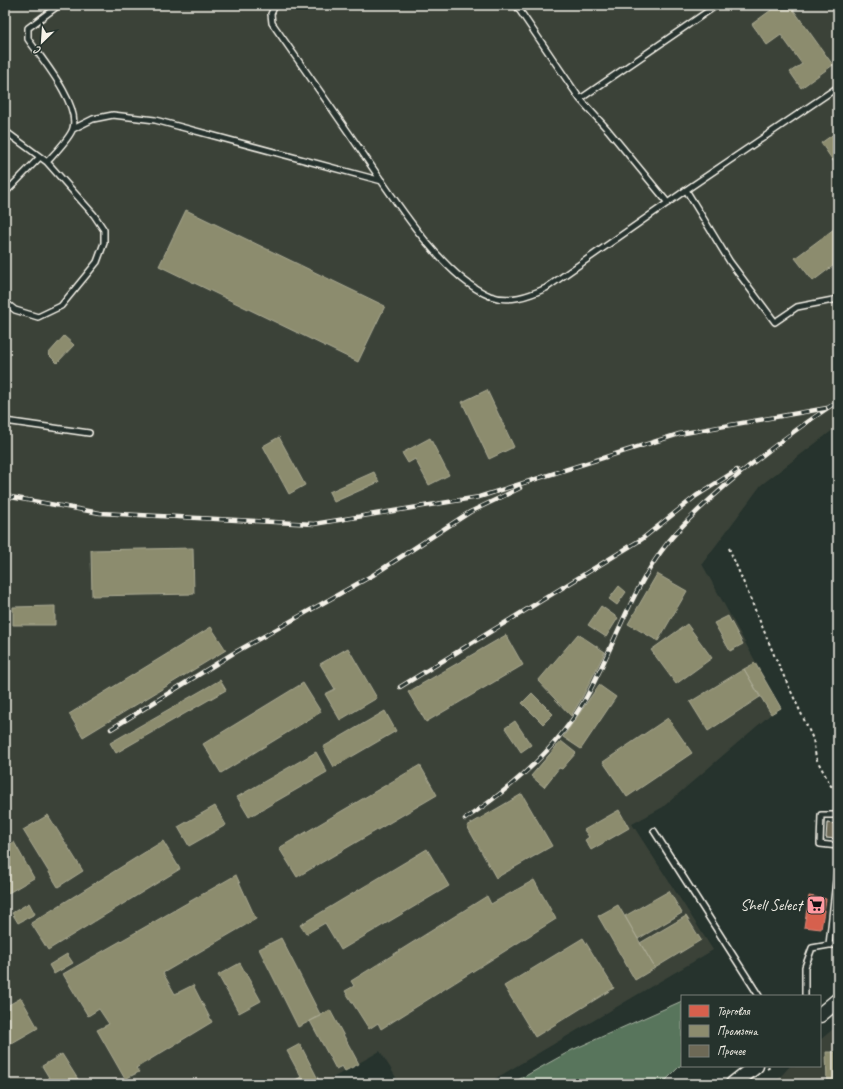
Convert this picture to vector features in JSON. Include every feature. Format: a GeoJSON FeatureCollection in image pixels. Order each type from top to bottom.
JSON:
{"type":"FeatureCollection","features":[{"type":"Feature","properties":{"kind":"street"},"geometry":{"type":"LineString","coordinates":[[821,1014],[838,1000]]}},
{"type":"Feature","properties":{"kind":"street"},"geometry":{"type":"LineString","coordinates":[[733,1084],[755,1067]]}},
{"type":"Feature","properties":{"kind":"lane"},"geometry":{"type":"LineString","coordinates":[[59,5],[28,28],[28,39],[68,97],[74,120],[73,129]]}},
{"type":"Feature","properties":{"kind":"lane"},"geometry":{"type":"LineString","coordinates":[[275,5],[271,14],[272,22],[418,232],[449,267],[469,284],[490,296],[506,299],[528,297],[546,288],[686,190],[838,87]]}},
{"type":"Feature","properties":{"kind":"lane"},"geometry":{"type":"LineString","coordinates":[[516,5],[580,100],[608,130],[668,203]]}},
{"type":"Feature","properties":{"kind":"lane"},"geometry":{"type":"LineString","coordinates":[[580,100],[717,5]]}},
{"type":"Feature","properties":{"kind":"lane"},"geometry":{"type":"LineString","coordinates":[[47,162],[73,129],[93,119],[113,115],[155,120],[382,181]]}},
{"type":"Feature","properties":{"kind":"lane"},"geometry":{"type":"LineString","coordinates":[[5,131],[47,162],[94,215],[104,230],[104,243],[97,262],[61,306],[38,316],[15,310],[5,302]]}},
{"type":"Feature","properties":{"kind":"lane"},"geometry":{"type":"LineString","coordinates":[[5,193],[40,157]]}},
{"type":"Feature","properties":{"kind":"lane"},"geometry":{"type":"LineString","coordinates":[[686,190],[730,262],[775,322],[796,307],[838,299]]}},
{"type":"Feature","properties":{"kind":"lane"},"geometry":{"type":"LineString","coordinates":[[5,421],[89,432]]}},
{"type":"Feature","properties":{"kind":"lane"},"geometry":{"type":"LineString","coordinates":[[838,815],[821,815],[820,844],[838,846]]}},
{"type":"Feature","properties":{"kind":"lane"},"geometry":{"type":"LineString","coordinates":[[654,831],[758,995]]}},
{"type":"Feature","properties":{"kind":"lane"},"geometry":{"type":"LineString","coordinates":[[829,944],[838,862]]}},
{"type":"Feature","properties":{"kind":"lane"},"geometry":{"type":"LineString","coordinates":[[805,995],[805,968],[812,948],[829,944],[838,945]]}},
{"type":"Feature","properties":{"kind":"path"},"geometry":{"type":"LineString","coordinates":[[729,548],[774,657],[813,739],[816,758],[831,786],[838,788]]}},
{"type":"Feature","properties":{"kind":"shaded area"},"geometry":{"type":"Polygon","coordinates":[[[5,5],[838,5],[838,426],[761,485],[702,564],[781,708],[771,714],[663,807],[632,824],[713,950],[486,1084],[400,1084],[380,1051],[322,1084],[5,1084],[5,5]]]}},
{"type":"Feature","properties":{"kind":"shaded area"},"geometry":{"type":"Polygon","coordinates":[[[838,1025],[838,1084],[774,1084],[789,1067],[821,1067],[821,1039],[838,1025]]]}},
{"type":"Feature","properties":{"kind":"green space"},"geometry":{"type":"Polygon","coordinates":[[[681,1001],[681,1065],[667,1079],[665,1084],[511,1084],[572,1050],[681,1001]]]}},
{"type":"Feature","properties":{"kind":"building: Торговля"},"geometry":{"type":"Polygon","coordinates":[[[809,896],[826,899],[821,929],[804,927],[809,896]]]}},
{"type":"Feature","properties":{"kind":"building: Промзона"},"geometry":{"type":"Polygon","coordinates":[[[778,5],[790,5],[833,65],[801,88],[790,72],[802,64],[781,35],[767,45],[752,24],[778,5]]]}},
{"type":"Feature","properties":{"kind":"building: Промзона"},"geometry":{"type":"Polygon","coordinates":[[[838,131],[838,168],[821,143],[838,131]]]}},
{"type":"Feature","properties":{"kind":"building: Промзона"},"geometry":{"type":"Polygon","coordinates":[[[186,210],[385,306],[358,362],[159,266],[186,210]]]}},
{"type":"Feature","properties":{"kind":"building: Промзона"},"geometry":{"type":"Polygon","coordinates":[[[838,226],[838,262],[813,281],[795,258],[838,226]]]}},
{"type":"Feature","properties":{"kind":"building: Промзона"},"geometry":{"type":"Polygon","coordinates":[[[64,336],[74,345],[57,363],[48,354],[64,336]]]}},
{"type":"Feature","properties":{"kind":"building: Промзона"},"geometry":{"type":"Polygon","coordinates":[[[487,390],[514,447],[489,459],[462,402],[487,390]]]}},
{"type":"Feature","properties":{"kind":"building: Промзона"},"geometry":{"type":"Polygon","coordinates":[[[279,437],[305,485],[289,494],[263,446],[279,437]]]}},
{"type":"Feature","properties":{"kind":"building: Промзона"},"geometry":{"type":"Polygon","coordinates":[[[430,438],[449,475],[429,485],[415,459],[408,463],[402,453],[430,438]]]}},
{"type":"Feature","properties":{"kind":"building: Промзона"},"geometry":{"type":"Polygon","coordinates":[[[374,472],[379,482],[334,502],[329,492],[374,472]]]}},
{"type":"Feature","properties":{"kind":"building: Промзона"},"geometry":{"type":"Polygon","coordinates":[[[193,548],[194,594],[92,596],[91,550],[193,548]]]}},
{"type":"Feature","properties":{"kind":"building: Промзона"},"geometry":{"type":"Polygon","coordinates":[[[657,574],[687,591],[658,641],[628,624],[657,574]]]}},
{"type":"Feature","properties":{"kind":"building: Промзона"},"geometry":{"type":"Polygon","coordinates":[[[619,586],[626,592],[617,605],[609,599],[619,586]]]}},
{"type":"Feature","properties":{"kind":"building: Промзона"},"geometry":{"type":"Polygon","coordinates":[[[55,606],[55,625],[13,625],[13,607],[55,606]]]}},
{"type":"Feature","properties":{"kind":"building: Промзона"},"geometry":{"type":"Polygon","coordinates":[[[601,606],[618,618],[606,637],[588,625],[601,606]]]}},
{"type":"Feature","properties":{"kind":"building: Промзона"},"geometry":{"type":"Polygon","coordinates":[[[728,616],[743,644],[730,651],[714,623],[728,616]]]}},
{"type":"Feature","properties":{"kind":"building: Промзона"},"geometry":{"type":"Polygon","coordinates":[[[687,624],[712,658],[676,684],[651,650],[687,624]]]}},
{"type":"Feature","properties":{"kind":"building: Промзона"},"geometry":{"type":"Polygon","coordinates":[[[211,627],[226,650],[83,737],[69,714],[211,627]]]}},
{"type":"Feature","properties":{"kind":"building: Промзона"},"geometry":{"type":"Polygon","coordinates":[[[578,634],[605,652],[582,698],[571,716],[538,681],[578,634]]]}},
{"type":"Feature","properties":{"kind":"building: Промзона"},"geometry":{"type":"Polygon","coordinates":[[[506,635],[523,665],[426,722],[408,692],[506,635]]]}},
{"type":"Feature","properties":{"kind":"building: Промзона"},"geometry":{"type":"Polygon","coordinates":[[[348,648],[377,698],[340,720],[325,694],[335,689],[320,664],[348,648]]]}},
{"type":"Feature","properties":{"kind":"building: Промзона"},"geometry":{"type":"Polygon","coordinates":[[[755,663],[781,708],[771,714],[744,669],[755,663]]]}},
{"type":"Feature","properties":{"kind":"building: Промзона"},"geometry":{"type":"Polygon","coordinates":[[[744,669],[760,697],[708,731],[690,702],[744,669]]]}},
{"type":"Feature","properties":{"kind":"building: Промзона"},"geometry":{"type":"Polygon","coordinates":[[[220,680],[226,690],[116,753],[110,743],[220,680]]]}},
{"type":"Feature","properties":{"kind":"building: Промзона"},"geometry":{"type":"Polygon","coordinates":[[[303,683],[321,712],[221,773],[203,744],[303,683]]]}},
{"type":"Feature","properties":{"kind":"building: Промзона"},"geometry":{"type":"Polygon","coordinates":[[[599,685],[616,697],[581,749],[563,737],[599,685]]]}},
{"type":"Feature","properties":{"kind":"building: Промзона"},"geometry":{"type":"Polygon","coordinates":[[[532,693],[553,714],[543,724],[522,703],[532,693]]]}},
{"type":"Feature","properties":{"kind":"building: Промзона"},"geometry":{"type":"Polygon","coordinates":[[[385,711],[396,731],[334,767],[323,747],[385,711]]]}},
{"type":"Feature","properties":{"kind":"building: Промзона"},"geometry":{"type":"Polygon","coordinates":[[[668,718],[692,753],[627,797],[603,762],[668,718]]]}},
{"type":"Feature","properties":{"kind":"building: Промзона"},"geometry":{"type":"Polygon","coordinates":[[[515,721],[531,745],[521,752],[505,728],[515,721]]]}},
{"type":"Feature","properties":{"kind":"building: Промзона"},"geometry":{"type":"Polygon","coordinates":[[[561,741],[576,753],[562,769],[559,768],[544,787],[531,776],[561,741]]]}},
{"type":"Feature","properties":{"kind":"building: Промзона"},"geometry":{"type":"Polygon","coordinates":[[[316,752],[327,772],[249,817],[237,797],[316,752]]]}},
{"type":"Feature","properties":{"kind":"building: Промзона"},"geometry":{"type":"Polygon","coordinates":[[[420,765],[437,795],[297,877],[279,848],[420,765]]]}},
{"type":"Feature","properties":{"kind":"building: Промзона"},"geometry":{"type":"Polygon","coordinates":[[[522,794],[552,846],[496,878],[467,826],[522,794]]]}},
{"type":"Feature","properties":{"kind":"building: Промзона"},"geometry":{"type":"Polygon","coordinates":[[[215,806],[226,825],[189,846],[178,827],[215,806]]]}},
{"type":"Feature","properties":{"kind":"building: Промзона"},"geometry":{"type":"Polygon","coordinates":[[[619,810],[629,828],[591,850],[585,840],[589,837],[584,830],[619,810]]]}},
{"type":"Feature","properties":{"kind":"building: Промзона"},"geometry":{"type":"Polygon","coordinates":[[[48,815],[83,871],[58,887],[23,830],[48,815]]]}},
{"type":"Feature","properties":{"kind":"building: Промзона"},"geometry":{"type":"Polygon","coordinates":[[[163,841],[180,869],[48,950],[31,923],[163,841]]]}},
{"type":"Feature","properties":{"kind":"building: Промзона"},"geometry":{"type":"Polygon","coordinates":[[[14,842],[34,878],[5,895],[5,847],[14,842]]]}},
{"type":"Feature","properties":{"kind":"building: Промзона"},"geometry":{"type":"Polygon","coordinates":[[[427,849],[449,886],[341,950],[325,923],[306,934],[300,925],[427,849]]]}},
{"type":"Feature","properties":{"kind":"building: Промзона"},"geometry":{"type":"Polygon","coordinates":[[[236,875],[256,919],[163,973],[175,994],[193,985],[212,1022],[136,1068],[139,1072],[125,1079],[97,1030],[109,1024],[99,1009],[88,1016],[63,974],[236,875]]]}},
{"type":"Feature","properties":{"kind":"building: Промзона"},"geometry":{"type":"Polygon","coordinates":[[[534,880],[556,919],[381,1029],[378,1023],[369,1029],[345,991],[354,986],[351,981],[487,896],[491,904],[534,880]]]}},
{"type":"Feature","properties":{"kind":"building: Промзона"},"geometry":{"type":"Polygon","coordinates":[[[669,891],[682,913],[638,939],[625,916],[669,891]]]}},
{"type":"Feature","properties":{"kind":"building: Промзона"},"geometry":{"type":"Polygon","coordinates":[[[29,903],[35,914],[18,923],[12,913],[29,903]]]}},
{"type":"Feature","properties":{"kind":"building: Промзона"},"geometry":{"type":"Polygon","coordinates":[[[618,905],[655,968],[635,980],[598,916],[618,905]]]}},
{"type":"Feature","properties":{"kind":"building: Промзона"},"geometry":{"type":"Polygon","coordinates":[[[686,916],[701,940],[655,968],[640,943],[686,916]]]}},
{"type":"Feature","properties":{"kind":"building: Промзона"},"geometry":{"type":"Polygon","coordinates":[[[281,938],[321,1016],[298,1027],[259,949],[281,938]]]}},
{"type":"Feature","properties":{"kind":"building: Промзона"},"geometry":{"type":"Polygon","coordinates":[[[583,938],[614,988],[535,1037],[504,986],[583,938]]]}},
{"type":"Feature","properties":{"kind":"building: Промзона"},"geometry":{"type":"Polygon","coordinates":[[[67,954],[73,963],[54,974],[49,965],[67,954]]]}},
{"type":"Feature","properties":{"kind":"building: Промзона"},"geometry":{"type":"Polygon","coordinates":[[[240,963],[261,1001],[239,1013],[218,975],[240,963]]]}},
{"type":"Feature","properties":{"kind":"building: Промзона"},"geometry":{"type":"Polygon","coordinates":[[[21,998],[38,1028],[5,1047],[5,1007],[21,998]]]}},
{"type":"Feature","properties":{"kind":"building: Промзона"},"geometry":{"type":"Polygon","coordinates":[[[330,1010],[359,1064],[345,1071],[342,1066],[336,1069],[310,1021],[330,1010]]]}},
{"type":"Feature","properties":{"kind":"building: Промзона"},"geometry":{"type":"Polygon","coordinates":[[[300,1044],[319,1081],[314,1084],[288,1084],[301,1077],[287,1051],[300,1044]]]}},
{"type":"Feature","properties":{"kind":"building: Промзона"},"geometry":{"type":"Polygon","coordinates":[[[826,1052],[838,1052],[838,1084],[827,1084],[826,1052]]]}},
{"type":"Feature","properties":{"kind":"building: Промзона"},"geometry":{"type":"Polygon","coordinates":[[[62,1054],[81,1084],[53,1084],[42,1066],[62,1054]]]}},
{"type":"Feature","properties":{"kind":"building: Прочее"},"geometry":{"type":"Polygon","coordinates":[[[827,823],[838,824],[838,839],[826,838],[827,823]]]}},
{"type":"Feature","properties":{"kind":"railway"},"geometry":{"type":"LineString","coordinates":[[465,819],[483,807],[534,765],[576,715],[597,676],[634,597],[656,559],[675,534],[703,506],[752,463],[838,401]]}},
{"type":"Feature","properties":{"kind":"railway"},"geometry":{"type":"LineString","coordinates":[[5,496],[100,513],[314,524],[479,497],[679,434],[827,408]]}},
{"type":"Feature","properties":{"kind":"railway"},"geometry":{"type":"LineString","coordinates":[[400,687],[642,539],[696,496],[737,470]]}},
{"type":"Feature","properties":{"kind":"railway"},"geometry":{"type":"LineString","coordinates":[[111,729],[232,654],[373,575],[470,512],[520,488]]}},
{"type":"Feature","properties":{"kind":"place","name":"Shell Select"},"geometry":{"type":"Point","coordinates":[816,905]}}]}
